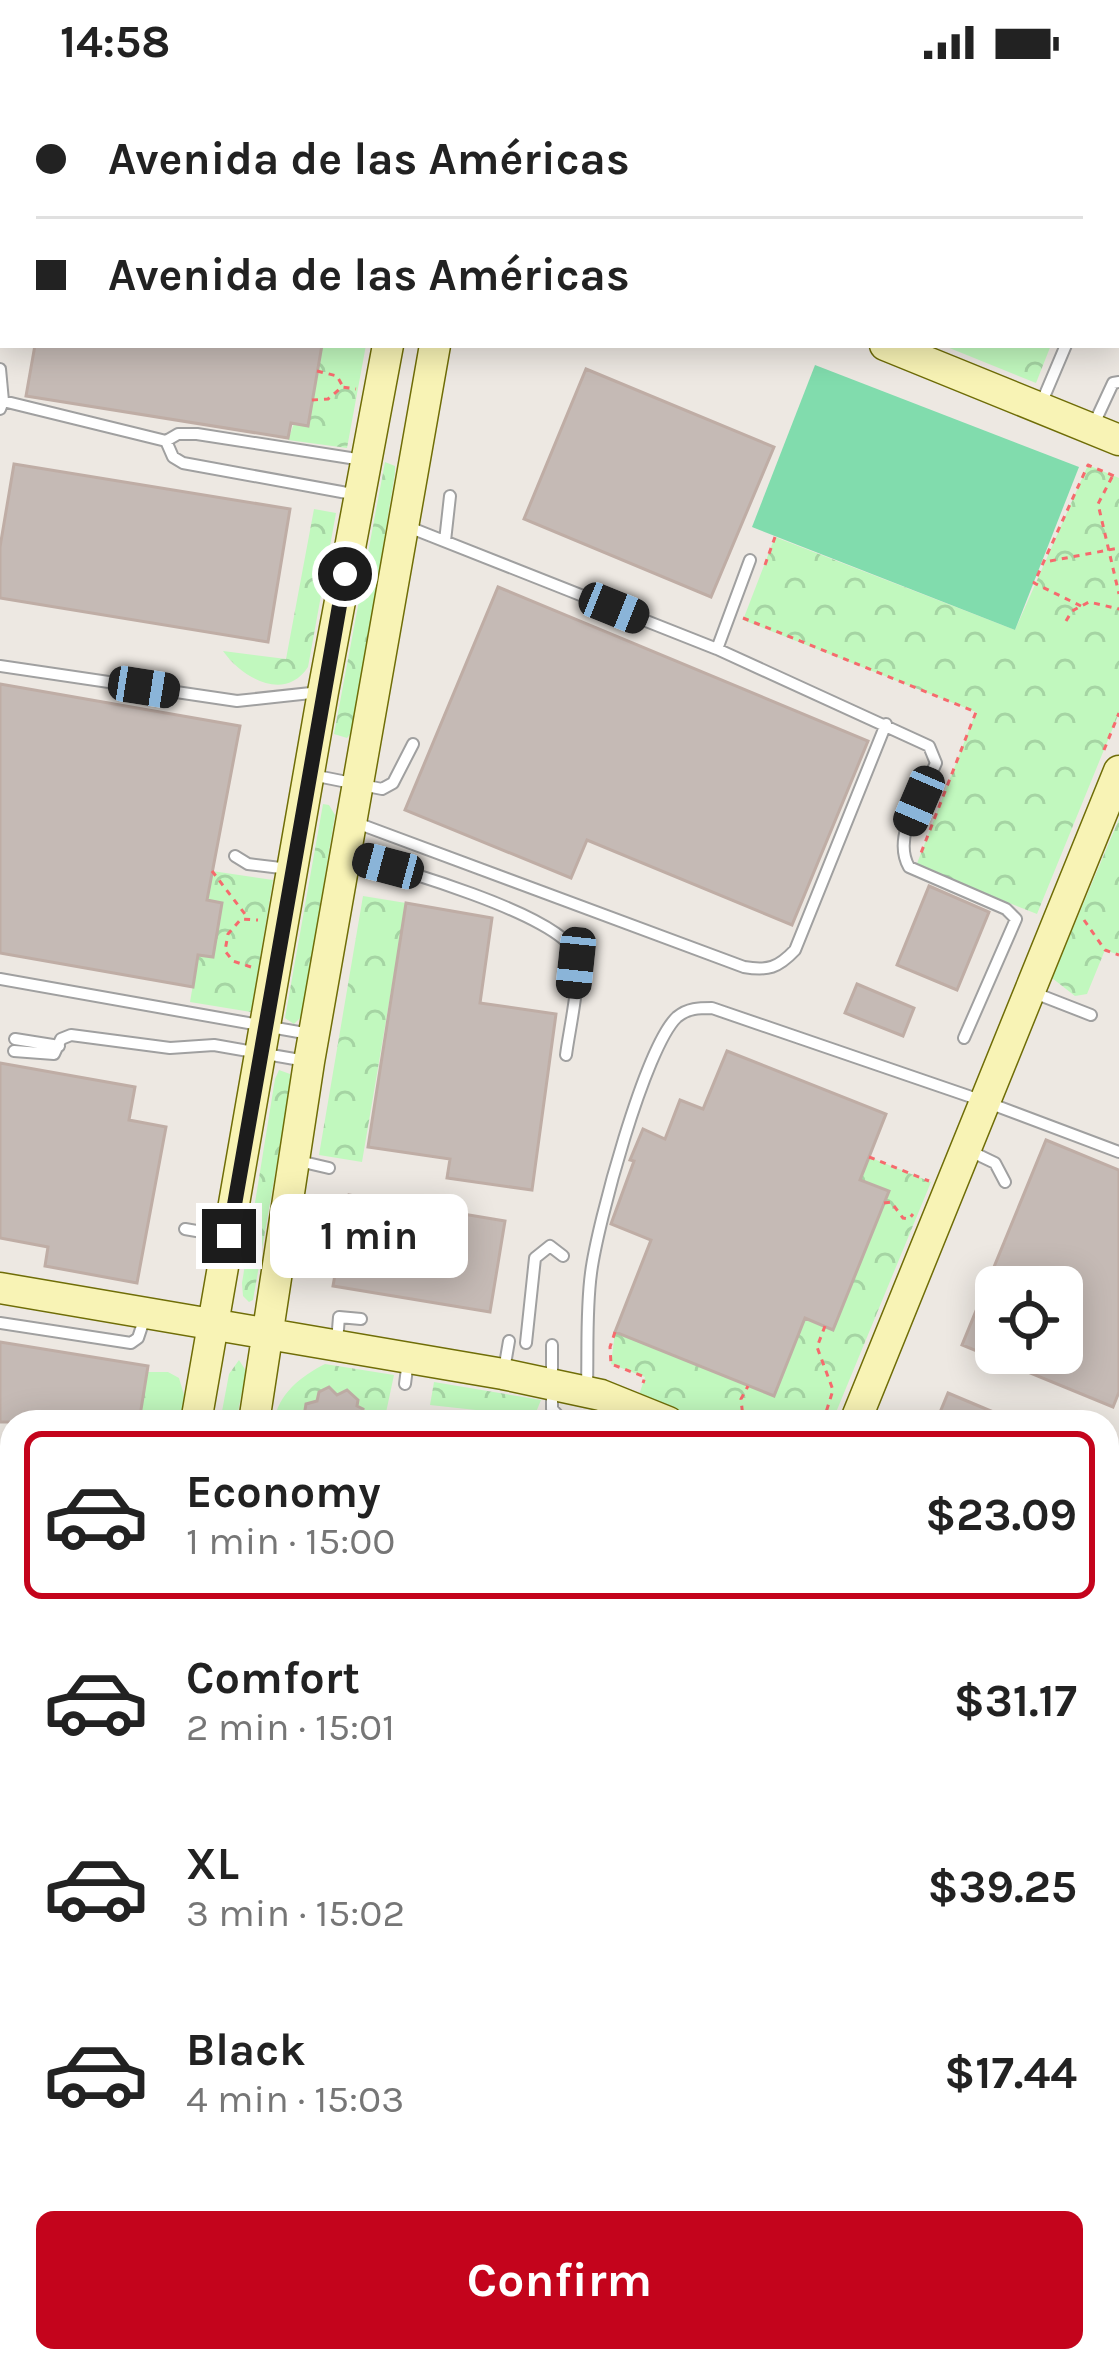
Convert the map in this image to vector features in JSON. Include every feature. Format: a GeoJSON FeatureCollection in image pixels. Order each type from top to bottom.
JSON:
{"type":"FeatureCollection","features":[{"type":"Feature","properties":{"kind":"main road"},"geometry":{"type":"LineString","coordinates":[[198,1410],[387,348]]}},
{"type":"Feature","properties":{"kind":"main road"},"geometry":{"type":"LineString","coordinates":[[256,1410],[311,1048],[433,348]]}},
{"type":"Feature","properties":{"kind":"main road"},"geometry":{"type":"LineString","coordinates":[[901,348],[1105,435]]}},
{"type":"Feature","properties":{"kind":"main road"},"geometry":{"type":"LineString","coordinates":[[374,422],[419,429]]}},
{"type":"Feature","properties":{"kind":"main road"},"geometry":{"type":"LineString","coordinates":[[858,1410],[1119,771]]}},
{"type":"Feature","properties":{"kind":"main road"},"geometry":{"type":"LineString","coordinates":[[0,1288],[336,1346],[407,1370],[503,1374],[648,1410]]}},
{"type":"Feature","properties":{"kind":"lane"},"geometry":{"type":"LineString","coordinates":[[1040,407],[1065,348]]}},
{"type":"Feature","properties":{"kind":"lane"},"geometry":{"type":"LineString","coordinates":[[0,370],[2,405],[166,441],[178,434],[197,434],[366,460]]}},
{"type":"Feature","properties":{"kind":"lane"},"geometry":{"type":"LineString","coordinates":[[1105,435],[1108,390],[1119,382]]}},
{"type":"Feature","properties":{"kind":"lane"},"geometry":{"type":"LineString","coordinates":[[166,441],[173,457],[183,464],[360,495]]}},
{"type":"Feature","properties":{"kind":"lane"},"geometry":{"type":"LineString","coordinates":[[445,541],[450,496]]}},
{"type":"Feature","properties":{"kind":"lane"},"geometry":{"type":"LineString","coordinates":[[404,525],[717,649],[886,724],[935,753],[936,763],[902,840],[909,867],[1006,910],[1016,919],[964,1038]]}},
{"type":"Feature","properties":{"kind":"lane"},"geometry":{"type":"LineString","coordinates":[[717,649],[750,560]]}},
{"type":"Feature","properties":{"kind":"lane"},"geometry":{"type":"LineString","coordinates":[[0,666],[237,701],[323,692]]}},
{"type":"Feature","properties":{"kind":"lane"},"geometry":{"type":"LineString","coordinates":[[351,821],[745,968],[765,971],[780,966],[795,950],[886,724]]}},
{"type":"Feature","properties":{"kind":"lane"},"geometry":{"type":"LineString","coordinates":[[309,775],[382,789],[393,783],[413,744]]}},
{"type":"Feature","properties":{"kind":"lane"},"geometry":{"type":"LineString","coordinates":[[345,854],[432,877],[550,928],[569,943],[576,963],[566,1055]]}},
{"type":"Feature","properties":{"kind":"lane"},"geometry":{"type":"LineString","coordinates":[[235,856],[248,864],[292,869]]}},
{"type":"Feature","properties":{"kind":"lane"},"geometry":{"type":"LineString","coordinates":[[0,980],[311,1048]]}},
{"type":"Feature","properties":{"kind":"lane"},"geometry":{"type":"LineString","coordinates":[[1030,991],[1091,1015]]}},
{"type":"Feature","properties":{"kind":"lane"},"geometry":{"type":"LineString","coordinates":[[586,1392],[590,1275],[603,1204],[660,1040],[678,1017],[693,1008],[712,1008],[1119,1152]]}},
{"type":"Feature","properties":{"kind":"lane"},"geometry":{"type":"LineString","coordinates":[[15,1045],[47,1055],[57,1052],[62,1039],[71,1035],[170,1048],[262,1040],[311,1048]]}},
{"type":"Feature","properties":{"kind":"lane"},"geometry":{"type":"LineString","coordinates":[[212,1061],[214,1045]]}},
{"type":"Feature","properties":{"kind":"lane"},"geometry":{"type":"LineString","coordinates":[[967,1150],[995,1163],[1005,1182]]}},
{"type":"Feature","properties":{"kind":"lane"},"geometry":{"type":"LineString","coordinates":[[296,1161],[329,1168]]}},
{"type":"Feature","properties":{"kind":"lane"},"geometry":{"type":"LineString","coordinates":[[185,1229],[229,1236]]}},
{"type":"Feature","properties":{"kind":"lane"},"geometry":{"type":"LineString","coordinates":[[526,1342],[535,1258],[550,1246],[563,1256]]}},
{"type":"Feature","properties":{"kind":"lane"},"geometry":{"type":"LineString","coordinates":[[0,1323],[131,1342],[140,1333],[146,1313]]}},
{"type":"Feature","properties":{"kind":"lane"},"geometry":{"type":"LineString","coordinates":[[336,1346],[339,1317],[362,1319]]}},
{"type":"Feature","properties":{"kind":"lane"},"geometry":{"type":"LineString","coordinates":[[503,1374],[509,1341]]}},
{"type":"Feature","properties":{"kind":"lane"},"geometry":{"type":"LineString","coordinates":[[551,1346],[554,1410]]}},
{"type":"Feature","properties":{"kind":"path"},"geometry":{"type":"LineString","coordinates":[[317,371],[337,376],[342,387]]}},
{"type":"Feature","properties":{"kind":"path"},"geometry":{"type":"LineString","coordinates":[[342,387],[358,390]]}},
{"type":"Feature","properties":{"kind":"path"},"geometry":{"type":"LineString","coordinates":[[312,400],[328,399],[342,387]]}},
{"type":"Feature","properties":{"kind":"path"},"geometry":{"type":"LineString","coordinates":[[1081,606],[1034,583],[1088,465],[1119,478]]}},
{"type":"Feature","properties":{"kind":"path"},"geometry":{"type":"LineString","coordinates":[[1112,476],[1098,504],[1119,595]]}},
{"type":"Feature","properties":{"kind":"path"},"geometry":{"type":"LineString","coordinates":[[759,579],[776,537]]}},
{"type":"Feature","properties":{"kind":"path"},"geometry":{"type":"LineString","coordinates":[[1046,562],[1119,548]]}},
{"type":"Feature","properties":{"kind":"path"},"geometry":{"type":"LineString","coordinates":[[1066,621],[1072,611],[1089,602],[1119,610]]}},
{"type":"Feature","properties":{"kind":"path"},"geometry":{"type":"LineString","coordinates":[[742,620],[976,712],[916,866]]}},
{"type":"Feature","properties":{"kind":"path"},"geometry":{"type":"LineString","coordinates":[[212,871],[249,919]]}},
{"type":"Feature","properties":{"kind":"path"},"geometry":{"type":"LineString","coordinates":[[1079,914],[1105,950],[1119,955]]}},
{"type":"Feature","properties":{"kind":"path"},"geometry":{"type":"LineString","coordinates":[[258,968],[233,961],[225,951],[228,934],[241,919],[266,920]]}},
{"type":"Feature","properties":{"kind":"path"},"geometry":{"type":"LineString","coordinates":[[869,1157],[931,1182]]}},
{"type":"Feature","properties":{"kind":"path"},"geometry":{"type":"LineString","coordinates":[[884,1203],[891,1202],[903,1218],[909,1219],[915,1211]]}},
{"type":"Feature","properties":{"kind":"path"},"geometry":{"type":"LineString","coordinates":[[914,1224],[922,1203]]}},
{"type":"Feature","properties":{"kind":"path"},"geometry":{"type":"LineString","coordinates":[[825,1326],[817,1347],[833,1390],[827,1410]]}},
{"type":"Feature","properties":{"kind":"path"},"geometry":{"type":"LineString","coordinates":[[615,1332],[611,1364],[645,1377],[639,1394]]}},
{"type":"Feature","properties":{"kind":"path"},"geometry":{"type":"LineString","coordinates":[[742,1410],[748,1386]]}},
{"type":"Feature","properties":{"kind":"green space"},"geometry":{"type":"Polygon","coordinates":[[[321,348],[365,348],[347,448],[288,440],[321,348]]]}},
{"type":"Feature","properties":{"kind":"green space"},"geometry":{"type":"Polygon","coordinates":[[[949,348],[1050,348],[1036,383],[949,348]]]}},
{"type":"Feature","properties":{"kind":"green space"},"geometry":{"type":"Polygon","coordinates":[[[815,365],[1079,467],[1015,630],[752,527],[815,365]]]}},
{"type":"Feature","properties":{"kind":"green space"},"geometry":{"type":"Polygon","coordinates":[[[385,462],[395,466],[395,473],[353,731],[347,738],[334,734],[385,462]]]}},
{"type":"Feature","properties":{"kind":"green space"},"geometry":{"type":"Polygon","coordinates":[[[1088,465],[1119,478],[1119,713],[1037,914],[916,866],[976,712],[743,620],[775,537],[1015,630],[1088,465]]]}},
{"type":"Feature","properties":{"kind":"green space"},"geometry":{"type":"Polygon","coordinates":[[[314,509],[336,513],[308,667],[288,683],[264,683],[241,670],[223,651],[286,659],[314,509]]]}},
{"type":"Feature","properties":{"kind":"green space"},"geometry":{"type":"Polygon","coordinates":[[[323,804],[335,815],[302,1016],[294,1024],[285,1018],[323,804]]]}},
{"type":"Feature","properties":{"kind":"green space"},"geometry":{"type":"Polygon","coordinates":[[[1119,819],[1119,955],[1105,950],[1087,994],[1075,996],[1052,978],[1119,819]]]}},
{"type":"Feature","properties":{"kind":"green space"},"geometry":{"type":"Polygon","coordinates":[[[212,871],[273,880],[251,1012],[190,1002],[212,871]]]}},
{"type":"Feature","properties":{"kind":"green space"},"geometry":{"type":"Polygon","coordinates":[[[363,896],[406,903],[362,1162],[319,1155],[363,896]]]}},
{"type":"Feature","properties":{"kind":"green space"},"geometry":{"type":"Polygon","coordinates":[[[279,1070],[290,1074],[291,1083],[249,1302],[242,1283],[279,1070]]]}},
{"type":"Feature","properties":{"kind":"green space"},"geometry":{"type":"Polygon","coordinates":[[[869,1157],[931,1182],[837,1410],[677,1410],[639,1395],[645,1377],[611,1364],[615,1332],[774,1395],[805,1318],[834,1329],[889,1192],[860,1180],[869,1157]]]}},
{"type":"Feature","properties":{"kind":"green space"},"geometry":{"type":"Polygon","coordinates":[[[239,1360],[246,1371],[238,1410],[222,1410],[229,1374],[239,1360]]]}},
{"type":"Feature","properties":{"kind":"green space"},"geometry":{"type":"Polygon","coordinates":[[[325,1364],[394,1375],[387,1410],[278,1410],[307,1374],[325,1364]]]}},
{"type":"Feature","properties":{"kind":"green space"},"geometry":{"type":"Polygon","coordinates":[[[147,1372],[168,1372],[179,1378],[182,1410],[141,1410],[147,1372]]]}},
{"type":"Feature","properties":{"kind":"green space"},"geometry":{"type":"Polygon","coordinates":[[[434,1382],[541,1400],[537,1410],[430,1405],[434,1382]]]}},
{"type":"Feature","properties":{"kind":"building"},"geometry":{"type":"Polygon","coordinates":[[[34,348],[321,348],[308,426],[291,423],[288,438],[26,396],[34,348]]]}},
{"type":"Feature","properties":{"kind":"building"},"geometry":{"type":"Polygon","coordinates":[[[586,369],[774,447],[711,597],[524,519],[586,369]]]}},
{"type":"Feature","properties":{"kind":"building"},"geometry":{"type":"Polygon","coordinates":[[[14,464],[290,509],[268,642],[0,598],[0,547],[14,464]]]}},
{"type":"Feature","properties":{"kind":"building"},"geometry":{"type":"Polygon","coordinates":[[[498,587],[868,741],[792,925],[587,840],[571,878],[405,810],[498,587]]]}},
{"type":"Feature","properties":{"kind":"building"},"geometry":{"type":"Polygon","coordinates":[[[0,684],[240,726],[207,900],[222,903],[213,957],[198,955],[193,987],[0,953],[0,684]]]}},
{"type":"Feature","properties":{"kind":"building"},"geometry":{"type":"Polygon","coordinates":[[[929,886],[989,912],[957,990],[897,965],[929,886]]]}},
{"type":"Feature","properties":{"kind":"building"},"geometry":{"type":"Polygon","coordinates":[[[406,903],[492,918],[480,1003],[556,1014],[532,1190],[447,1178],[450,1159],[368,1147],[406,903]]]}},
{"type":"Feature","properties":{"kind":"building"},"geometry":{"type":"Polygon","coordinates":[[[857,984],[914,1008],[903,1036],[845,1013],[857,984]]]}},
{"type":"Feature","properties":{"kind":"building"},"geometry":{"type":"Polygon","coordinates":[[[727,1051],[886,1114],[860,1180],[889,1191],[833,1330],[805,1318],[774,1396],[615,1332],[651,1240],[611,1224],[634,1161],[630,1160],[643,1129],[665,1139],[680,1100],[703,1109],[727,1051]]]}},
{"type":"Feature","properties":{"kind":"building"},"geometry":{"type":"Polygon","coordinates":[[[0,1063],[135,1087],[129,1120],[166,1127],[137,1283],[45,1266],[48,1247],[0,1238],[0,1063]]]}},
{"type":"Feature","properties":{"kind":"building"},"geometry":{"type":"Polygon","coordinates":[[[1046,1140],[1119,1170],[1119,1392],[1113,1407],[1033,1374],[1083,1374],[1083,1266],[994,1266],[1046,1140]]]}},
{"type":"Feature","properties":{"kind":"building"},"geometry":{"type":"Polygon","coordinates":[[[349,1195],[505,1221],[490,1312],[333,1286],[349,1195]]]}},
{"type":"Feature","properties":{"kind":"building"},"geometry":{"type":"Polygon","coordinates":[[[975,1313],[975,1350],[962,1345],[975,1313]]]}},
{"type":"Feature","properties":{"kind":"building"},"geometry":{"type":"Polygon","coordinates":[[[0,1342],[148,1366],[141,1410],[0,1410],[0,1342]]]}},
{"type":"Feature","properties":{"kind":"building"},"geometry":{"type":"Polygon","coordinates":[[[329,1387],[337,1395],[347,1390],[363,1410],[305,1410],[306,1404],[317,1401],[319,1392],[329,1387]]]}},
{"type":"Feature","properties":{"kind":"building"},"geometry":{"type":"Polygon","coordinates":[[[948,1393],[988,1410],[941,1410],[948,1393]]]}},
{"type":"Feature","properties":{"kind":"route"},"geometry":{"type":"LineString","coordinates":[[229,1236],[345,574]]}}]}
